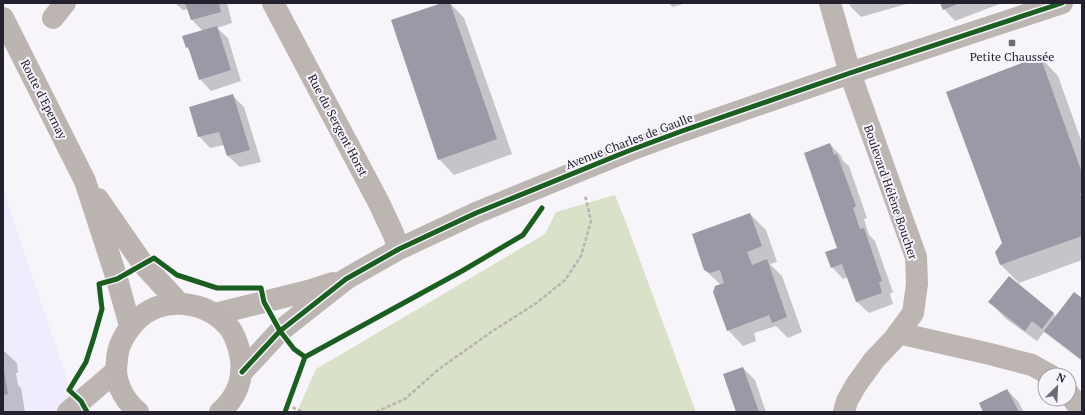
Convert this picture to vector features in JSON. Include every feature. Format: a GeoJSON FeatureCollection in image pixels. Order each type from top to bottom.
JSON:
{"type":"FeatureCollection","features":[{"type":"Feature","properties":{"kind":"main road","name":"Route d'Epernay"},"geometry":{"type":"LineString","coordinates":[[3,18],[84,180],[117,279],[130,326]]}},
{"type":"Feature","properties":{"kind":"main road","name":"Route d'Epernay"},"geometry":{"type":"LineString","coordinates":[[84,180],[143,264],[179,303]]}},
{"type":"Feature","properties":{"kind":"main road"},"geometry":{"type":"LineString","coordinates":[[138,412],[121,392],[116,371],[117,355],[121,342],[130,326],[144,314],[160,306],[179,303],[196,305],[215,314],[228,326],[235,336],[241,354],[242,372],[237,390],[226,410]]}},
{"type":"Feature","properties":{"kind":"street","name":"Rue du Sergent Horst"},"geometry":{"type":"LineString","coordinates":[[273,3],[379,203],[399,249]]}},
{"type":"Feature","properties":{"kind":"street","name":"Boulevard Hélène Boucher"},"geometry":{"type":"LineString","coordinates":[[830,3],[850,73],[916,257],[917,284],[913,313],[898,333],[874,360],[856,385],[847,401],[844,412]]}},
{"type":"Feature","properties":{"kind":"street","name":"Avenue Charles de Gaulle"},"geometry":{"type":"LineString","coordinates":[[242,372],[280,331],[346,279],[399,249],[476,213],[628,151],[682,131],[850,73],[1062,3]]}},
{"type":"Feature","properties":{"kind":"street","name":"Avenue Charles de Gaulle"},"geometry":{"type":"LineString","coordinates":[[215,314],[308,291],[346,279]]}},
{"type":"Feature","properties":{"kind":"street"},"geometry":{"type":"LineString","coordinates":[[898,333],[990,354],[1037,368]]}},
{"type":"Feature","properties":{"kind":"street"},"geometry":{"type":"LineString","coordinates":[[68,412],[116,371]]}},
{"type":"Feature","properties":{"kind":"path"},"geometry":{"type":"LineString","coordinates":[[376,412],[405,399],[439,369],[494,330],[535,304],[565,280],[581,256],[591,221],[585,194]]}},
{"type":"Feature","properties":{"kind":"path"},"geometry":{"type":"LineString","coordinates":[[305,357],[312,354]]}},
{"type":"Feature","properties":{"kind":"path"},"geometry":{"type":"LineString","coordinates":[[287,405],[303,412]]}},
{"type":"Feature","properties":{"kind":"shaded area"},"geometry":{"type":"Polygon","coordinates":[[[3,188],[78,412],[3,412],[3,188]]]}},
{"type":"Feature","properties":{"kind":"green space"},"geometry":{"type":"Polygon","coordinates":[[[615,195],[696,412],[297,412],[316,369],[545,234],[556,212],[615,195]]]}},
{"type":"Feature","properties":{"kind":"building"},"geometry":{"type":"Polygon","coordinates":[[[185,3],[219,3],[221,12],[191,20],[185,3]]]}},
{"type":"Feature","properties":{"kind":"building"},"geometry":{"type":"Polygon","coordinates":[[[442,3],[450,3],[497,139],[438,160],[391,20],[442,3]]]}},
{"type":"Feature","properties":{"kind":"building"},"geometry":{"type":"Polygon","coordinates":[[[940,3],[960,3],[943,10],[940,3]]]}},
{"type":"Feature","properties":{"kind":"building"},"geometry":{"type":"Polygon","coordinates":[[[217,26],[231,70],[199,80],[188,47],[186,48],[182,36],[217,26]]]}},
{"type":"Feature","properties":{"kind":"building"},"geometry":{"type":"Polygon","coordinates":[[[1040,56],[1082,173],[1082,193],[1080,194],[1082,199],[1082,236],[1000,265],[995,252],[1002,243],[946,92],[1040,56]]]}},
{"type":"Feature","properties":{"kind":"building"},"geometry":{"type":"Polygon","coordinates":[[[233,94],[250,150],[227,156],[219,132],[198,137],[189,107],[233,94]]]}},
{"type":"Feature","properties":{"kind":"building"},"geometry":{"type":"Polygon","coordinates":[[[830,143],[834,155],[837,154],[856,206],[853,208],[860,229],[864,228],[882,281],[879,282],[882,293],[856,302],[842,264],[831,268],[825,252],[837,248],[804,153],[830,143]]]}},
{"type":"Feature","properties":{"kind":"building"},"geometry":{"type":"Polygon","coordinates":[[[750,213],[762,246],[747,252],[752,265],[767,259],[787,317],[772,323],[769,315],[727,331],[713,292],[715,286],[724,283],[720,270],[710,273],[704,270],[692,234],[750,213]]]}},
{"type":"Feature","properties":{"kind":"building"},"geometry":{"type":"Polygon","coordinates":[[[1009,276],[1054,313],[1042,329],[1032,321],[1025,331],[988,302],[1009,276]]]}},
{"type":"Feature","properties":{"kind":"building"},"geometry":{"type":"Polygon","coordinates":[[[1074,292],[1082,298],[1082,360],[1044,331],[1074,292]]]}},
{"type":"Feature","properties":{"kind":"building"},"geometry":{"type":"Polygon","coordinates":[[[743,367],[759,412],[736,412],[723,374],[743,367]]]}},
{"type":"Feature","properties":{"kind":"building"},"geometry":{"type":"Polygon","coordinates":[[[3,371],[8,394],[3,395],[3,371]]]}},
{"type":"Feature","properties":{"kind":"building"},"geometry":{"type":"Polygon","coordinates":[[[1007,389],[1019,412],[983,412],[979,403],[1007,389]]]}},
{"type":"Feature","properties":{"kind":"cycle path"},"geometry":{"type":"LineString","coordinates":[[242,372],[280,331],[346,279],[399,249],[476,213],[628,151],[682,131],[850,73],[1062,3]]}},
{"type":"Feature","properties":{"kind":"cycle path"},"geometry":{"type":"LineString","coordinates":[[305,357],[462,271],[523,235],[542,208]]}},
{"type":"Feature","properties":{"kind":"cycle path"},"geometry":{"type":"LineString","coordinates":[[87,412],[81,401],[69,390],[86,362],[102,309],[99,284],[117,279],[154,258],[177,275],[217,288],[261,288],[264,302],[280,331],[294,349],[305,357],[285,412]]}},
{"type":"Feature","properties":{"kind":"place","name":"Petite Chaussée"},"geometry":{"type":"Point","coordinates":[1012,43]}}]}
